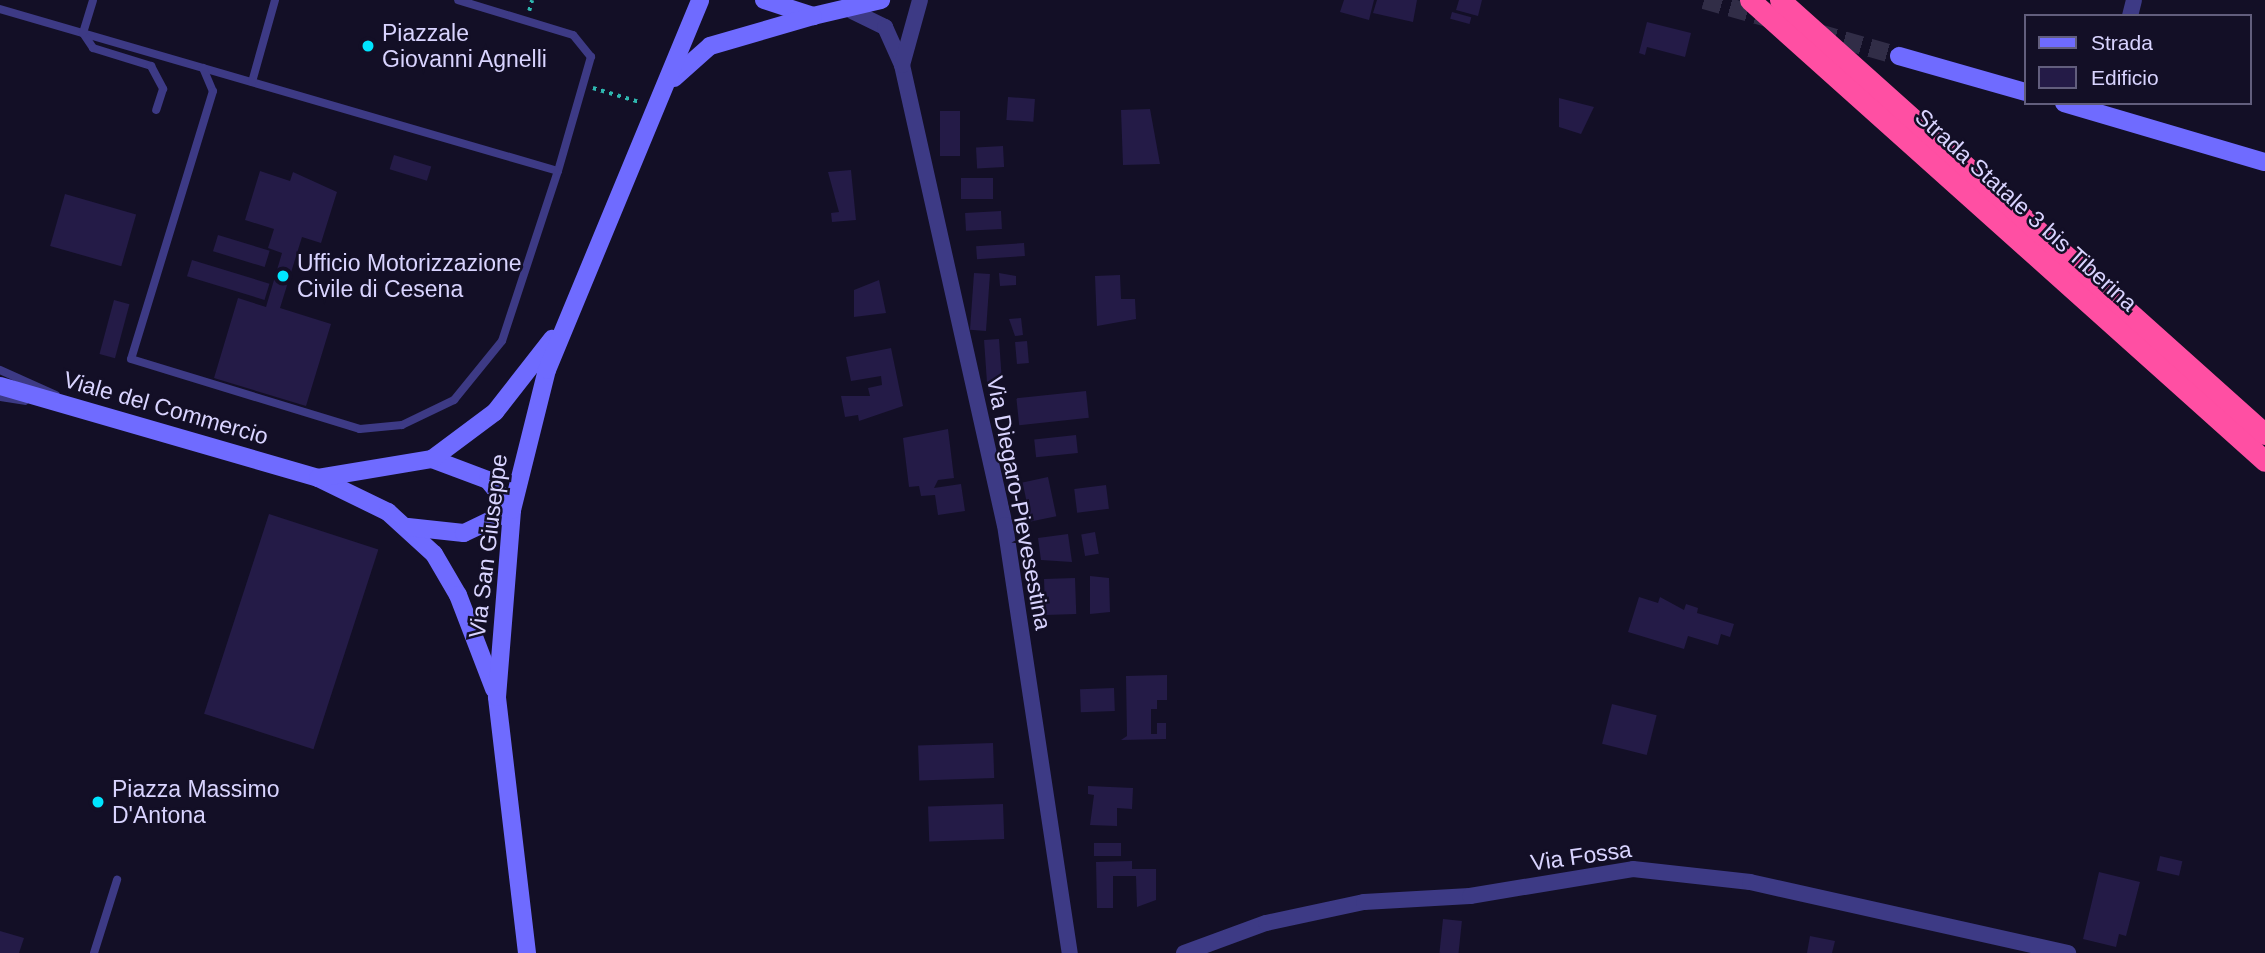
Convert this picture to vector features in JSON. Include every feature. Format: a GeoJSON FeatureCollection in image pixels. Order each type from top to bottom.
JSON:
{"type":"FeatureCollection","features":[{"type":"Feature","properties":{"kind":"highway","name":"Strada Statale 3 bis Tiberina"},"geometry":{"type":"LineString","coordinates":[[1750,0],[2265,461]]}},
{"type":"Feature","properties":{"kind":"highway","name":"Strada Statale 3 bis Tiberina"},"geometry":{"type":"LineString","coordinates":[[1780,0],[2265,434]]}},
{"type":"Feature","properties":{"kind":"main road","name":"Via San Giuseppe"},"geometry":{"type":"LineString","coordinates":[[527,953],[497,697],[512,510],[531,420],[568,316],[667,86],[700,0]]}},
{"type":"Feature","properties":{"kind":"main road"},"geometry":{"type":"LineString","coordinates":[[764,0],[813,16]]}},
{"type":"Feature","properties":{"kind":"main road","name":"Via San Giuseppe"},"geometry":{"type":"LineString","coordinates":[[667,86],[710,46],[743,31],[813,16],[852,11],[881,0]]}},
{"type":"Feature","properties":{"kind":"main road"},"geometry":{"type":"LineString","coordinates":[[1899,56],[2024,92]]}},
{"type":"Feature","properties":{"kind":"main road"},"geometry":{"type":"LineString","coordinates":[[2079,105],[2102,108],[2265,162]]}},
{"type":"Feature","properties":{"kind":"main road","name":"Viale del Commercio"},"geometry":{"type":"LineString","coordinates":[[318,478],[432,459],[495,412],[568,316]]}},
{"type":"Feature","properties":{"kind":"main road","name":"Viale del Commercio"},"geometry":{"type":"LineString","coordinates":[[0,386],[318,478],[408,527],[464,533],[512,510]]}},
{"type":"Feature","properties":{"kind":"main road"},"geometry":{"type":"LineString","coordinates":[[432,459],[488,480],[512,510]]}},
{"type":"Feature","properties":{"kind":"main road","name":"Viale del Commercio"},"geometry":{"type":"LineString","coordinates":[[408,527],[458,595],[497,697]]}},
{"type":"Feature","properties":{"kind":"street","name":"Via Diegaro-Pievesestina"},"geometry":{"type":"LineString","coordinates":[[902,65],[920,0]]}},
{"type":"Feature","properties":{"kind":"street","name":"Via Diegaro-Pievesestina"},"geometry":{"type":"LineString","coordinates":[[852,11],[885,27],[902,65],[1005,525],[1070,953]]}},
{"type":"Feature","properties":{"kind":"street","name":"Via Fossa"},"geometry":{"type":"LineString","coordinates":[[1184,953],[1266,923],[1364,902],[1470,896],[1633,869],[1750,882],[2068,953]]}},
{"type":"Feature","properties":{"kind":"lane"},"geometry":{"type":"LineString","coordinates":[[83,33],[93,0]]}},
{"type":"Feature","properties":{"kind":"lane"},"geometry":{"type":"LineString","coordinates":[[252,82],[275,0]]}},
{"type":"Feature","properties":{"kind":"lane"},"geometry":{"type":"LineString","coordinates":[[203,68],[213,91],[131,359],[360,429],[402,425],[454,400],[502,341],[558,171],[591,57],[573,35],[458,0]]}},
{"type":"Feature","properties":{"kind":"lane"},"geometry":{"type":"LineString","coordinates":[[0,9],[558,171]]}},
{"type":"Feature","properties":{"kind":"lane"},"geometry":{"type":"LineString","coordinates":[[83,33],[93,48],[151,66],[163,89],[156,110]]}},
{"type":"Feature","properties":{"kind":"lane"},"geometry":{"type":"LineString","coordinates":[[0,370],[101,414]]}},
{"type":"Feature","properties":{"kind":"lane"},"geometry":{"type":"LineString","coordinates":[[0,397],[101,414]]}},
{"type":"Feature","properties":{"kind":"lane"},"geometry":{"type":"LineString","coordinates":[[94,953],[117,880]]}},
{"type":"Feature","properties":{"kind":"building"},"geometry":{"type":"Polygon","coordinates":[[[1344,0],[1374,0],[1369,20],[1340,12],[1344,0]]]}},
{"type":"Feature","properties":{"kind":"building"},"geometry":{"type":"Polygon","coordinates":[[[1377,0],[1417,0],[1413,22],[1373,13],[1377,0]]]}},
{"type":"Feature","properties":{"kind":"building"},"geometry":{"type":"Polygon","coordinates":[[[1459,0],[1482,0],[1478,16],[1456,10],[1459,0]]]}},
{"type":"Feature","properties":{"kind":"building"},"geometry":{"type":"Polygon","coordinates":[[[1452,12],[1471,17],[1470,24],[1450,19],[1452,12]]]}},
{"type":"Feature","properties":{"kind":"building"},"geometry":{"type":"Polygon","coordinates":[[[1647,22],[1691,33],[1685,57],[1647,47],[1645,55],[1639,53],[1647,22]]]}},
{"type":"Feature","properties":{"kind":"building"},"geometry":{"type":"Polygon","coordinates":[[[1008,97],[1035,99],[1033,122],[1006,120],[1008,97]]]}},
{"type":"Feature","properties":{"kind":"building"},"geometry":{"type":"Polygon","coordinates":[[[1559,98],[1594,107],[1581,134],[1559,127],[1559,98]]]}},
{"type":"Feature","properties":{"kind":"building"},"geometry":{"type":"Polygon","coordinates":[[[1150,109],[1160,164],[1123,165],[1121,110],[1150,109]]]}},
{"type":"Feature","properties":{"kind":"building"},"geometry":{"type":"Polygon","coordinates":[[[940,111],[960,111],[960,156],[940,156],[940,111]]]}},
{"type":"Feature","properties":{"kind":"building"},"geometry":{"type":"Polygon","coordinates":[[[1003,146],[1004,167],[977,168],[976,147],[1003,146]]]}},
{"type":"Feature","properties":{"kind":"building"},"geometry":{"type":"Polygon","coordinates":[[[394,155],[431,166],[427,181],[390,169],[394,155]]]}},
{"type":"Feature","properties":{"kind":"building"},"geometry":{"type":"Polygon","coordinates":[[[851,170],[856,220],[832,222],[831,213],[839,212],[828,172],[851,170]]]}},
{"type":"Feature","properties":{"kind":"building","name":"Ufficio Motorizzazione Civile di Cesena"},"geometry":{"type":"Polygon","coordinates":[[[260,171],[290,181],[293,172],[337,192],[321,243],[302,237],[280,308],[331,324],[306,406],[214,378],[238,298],[266,307],[282,253],[268,248],[274,229],[245,220],[260,171]]]}},
{"type":"Feature","properties":{"kind":"building"},"geometry":{"type":"Polygon","coordinates":[[[961,178],[993,178],[993,199],[961,199],[961,178]]]}},
{"type":"Feature","properties":{"kind":"building"},"geometry":{"type":"Polygon","coordinates":[[[65,194],[136,214],[121,266],[50,246],[65,194]]]}},
{"type":"Feature","properties":{"kind":"building"},"geometry":{"type":"Polygon","coordinates":[[[1001,211],[1002,229],[966,231],[965,213],[1001,211]]]}},
{"type":"Feature","properties":{"kind":"building"},"geometry":{"type":"Polygon","coordinates":[[[218,235],[270,251],[265,267],[213,251],[218,235]]]}},
{"type":"Feature","properties":{"kind":"building"},"geometry":{"type":"Polygon","coordinates":[[[1024,243],[1025,256],[977,259],[976,246],[1024,243]]]}},
{"type":"Feature","properties":{"kind":"building"},"geometry":{"type":"Polygon","coordinates":[[[192,260],[269,284],[264,300],[187,276],[192,260]]]}},
{"type":"Feature","properties":{"kind":"building"},"geometry":{"type":"Polygon","coordinates":[[[974,273],[990,274],[986,331],[970,330],[974,273]]]}},
{"type":"Feature","properties":{"kind":"building"},"geometry":{"type":"Polygon","coordinates":[[[999,273],[1016,276],[1016,285],[1000,286],[999,273]]]}},
{"type":"Feature","properties":{"kind":"building"},"geometry":{"type":"Polygon","coordinates":[[[1120,275],[1121,299],[1135,299],[1136,319],[1097,326],[1095,276],[1120,275]]]}},
{"type":"Feature","properties":{"kind":"building"},"geometry":{"type":"Polygon","coordinates":[[[879,280],[886,313],[854,317],[854,290],[879,280]]]}},
{"type":"Feature","properties":{"kind":"building"},"geometry":{"type":"Polygon","coordinates":[[[114,300],[129,304],[115,358],[100,354],[114,300]]]}},
{"type":"Feature","properties":{"kind":"building"},"geometry":{"type":"Polygon","coordinates":[[[1021,318],[1023,335],[1015,336],[1009,319],[1021,318]]]}},
{"type":"Feature","properties":{"kind":"building"},"geometry":{"type":"Polygon","coordinates":[[[999,339],[1002,381],[987,382],[984,340],[999,339]]]}},
{"type":"Feature","properties":{"kind":"building"},"geometry":{"type":"Polygon","coordinates":[[[1027,341],[1029,363],[1017,364],[1015,342],[1027,341]]]}},
{"type":"Feature","properties":{"kind":"building"},"geometry":{"type":"Polygon","coordinates":[[[891,348],[903,406],[859,421],[858,415],[845,417],[841,396],[870,396],[868,388],[882,385],[881,376],[851,381],[846,357],[891,348]]]}},
{"type":"Feature","properties":{"kind":"building"},"geometry":{"type":"Polygon","coordinates":[[[1086,391],[1089,418],[1019,425],[1016,398],[1086,391]]]}},
{"type":"Feature","properties":{"kind":"building"},"geometry":{"type":"Polygon","coordinates":[[[948,429],[954,478],[938,480],[934,488],[961,484],[965,511],[938,515],[935,495],[921,496],[919,486],[909,487],[903,438],[948,429]]]}},
{"type":"Feature","properties":{"kind":"building"},"geometry":{"type":"Polygon","coordinates":[[[1076,435],[1078,453],[1036,457],[1034,439],[1076,435]]]}},
{"type":"Feature","properties":{"kind":"building"},"geometry":{"type":"Polygon","coordinates":[[[1048,477],[1056,516],[1031,522],[1023,482],[1048,477]]]}},
{"type":"Feature","properties":{"kind":"building"},"geometry":{"type":"Polygon","coordinates":[[[1106,485],[1109,509],[1077,513],[1074,489],[1106,485]]]}},
{"type":"Feature","properties":{"kind":"building"},"geometry":{"type":"Polygon","coordinates":[[[269,514],[378,550],[313,749],[204,714],[269,514]]]}},
{"type":"Feature","properties":{"kind":"building"},"geometry":{"type":"Polygon","coordinates":[[[1095,532],[1099,554],[1085,556],[1081,534],[1095,532]]]}},
{"type":"Feature","properties":{"kind":"building"},"geometry":{"type":"Polygon","coordinates":[[[1068,534],[1072,562],[1041,560],[1038,538],[1068,534]]]}},
{"type":"Feature","properties":{"kind":"building"},"geometry":{"type":"Polygon","coordinates":[[[1090,576],[1109,578],[1110,612],[1090,614],[1090,576]]]}},
{"type":"Feature","properties":{"kind":"building"},"geometry":{"type":"Polygon","coordinates":[[[1075,578],[1076,614],[1045,615],[1044,579],[1075,578]]]}},
{"type":"Feature","properties":{"kind":"building"},"geometry":{"type":"Polygon","coordinates":[[[1639,597],[1658,603],[1660,597],[1684,610],[1686,604],[1698,608],[1697,613],[1734,624],[1730,637],[1721,634],[1718,645],[1688,636],[1684,649],[1628,632],[1639,597]]]}},
{"type":"Feature","properties":{"kind":"building"},"geometry":{"type":"Polygon","coordinates":[[[1167,675],[1167,700],[1157,700],[1157,709],[1151,709],[1151,734],[1157,734],[1157,723],[1166,723],[1166,739],[1121,740],[1127,736],[1126,676],[1167,675]]]}},
{"type":"Feature","properties":{"kind":"building"},"geometry":{"type":"Polygon","coordinates":[[[1114,688],[1115,711],[1081,712],[1080,689],[1114,688]]]}},
{"type":"Feature","properties":{"kind":"building"},"geometry":{"type":"Polygon","coordinates":[[[1612,704],[1657,715],[1647,755],[1602,744],[1612,704]]]}},
{"type":"Feature","properties":{"kind":"building"},"geometry":{"type":"Polygon","coordinates":[[[993,743],[994,778],[919,781],[918,746],[993,743]]]}},
{"type":"Feature","properties":{"kind":"building"},"geometry":{"type":"Polygon","coordinates":[[[1088,786],[1133,788],[1132,809],[1117,808],[1117,826],[1090,825],[1094,795],[1088,794],[1088,786]]]}},
{"type":"Feature","properties":{"kind":"building"},"geometry":{"type":"Polygon","coordinates":[[[1003,804],[1004,839],[929,842],[928,807],[1003,804]]]}},
{"type":"Feature","properties":{"kind":"building"},"geometry":{"type":"Polygon","coordinates":[[[1094,843],[1121,843],[1121,856],[1094,856],[1094,843]]]}},
{"type":"Feature","properties":{"kind":"building"},"geometry":{"type":"Polygon","coordinates":[[[2160,856],[2182,861],[2179,876],[2157,871],[2160,856]]]}},
{"type":"Feature","properties":{"kind":"building"},"geometry":{"type":"Polygon","coordinates":[[[1132,861],[1132,869],[1156,869],[1156,900],[1137,907],[1136,876],[1113,876],[1113,908],[1097,908],[1096,862],[1132,861]]]}},
{"type":"Feature","properties":{"kind":"building"},"geometry":{"type":"Polygon","coordinates":[[[2099,872],[2140,882],[2126,936],[2119,934],[2116,947],[2083,939],[2099,872]]]}},
{"type":"Feature","properties":{"kind":"building"},"geometry":{"type":"Polygon","coordinates":[[[1443,919],[1462,921],[1459,953],[1439,953],[1443,919]]]}},
{"type":"Feature","properties":{"kind":"building"},"geometry":{"type":"Polygon","coordinates":[[[0,931],[24,938],[19,953],[0,953],[0,931]]]}},
{"type":"Feature","properties":{"kind":"building"},"geometry":{"type":"Polygon","coordinates":[[[1810,936],[1835,941],[1832,953],[1807,953],[1810,936]]]}},
{"type":"Feature","properties":{"kind":"tunnel"},"geometry":{"type":"LineString","coordinates":[[1704,0],[1771,19]]}},
{"type":"Feature","properties":{"kind":"tunnel"},"geometry":{"type":"LineString","coordinates":[[1818,33],[1899,56]]}},
{"type":"Feature","properties":{"kind":"place","name":"Piazzale Giovanni Agnelli"},"geometry":{"type":"Point","coordinates":[368,46]}},
{"type":"Feature","properties":{"kind":"place","name":"Ufficio Motorizzazione Civile di Cesena"},"geometry":{"type":"Point","coordinates":[283,276]}},
{"type":"Feature","properties":{"kind":"place","name":"Piazza Massimo D'Antona"},"geometry":{"type":"Point","coordinates":[98,802]}}]}
